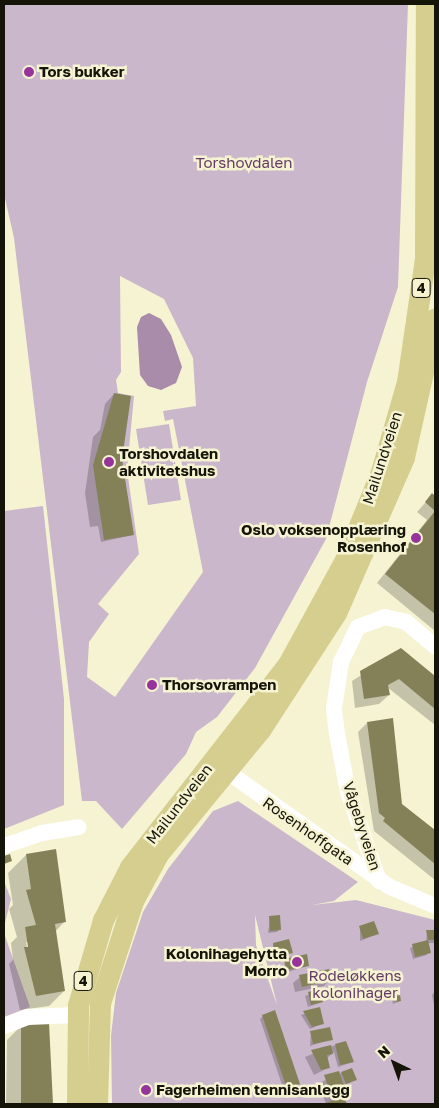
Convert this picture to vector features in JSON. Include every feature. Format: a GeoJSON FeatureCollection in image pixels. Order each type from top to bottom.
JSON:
{"type":"FeatureCollection","features":[{"type":"Feature","properties":{"kind":"main road","name":"Mailundveien"},"geometry":{"type":"LineString","coordinates":[[219,766],[288,664],[345,560],[381,472],[402,400],[425,258],[429,7]]}},
{"type":"Feature","properties":{"kind":"main road","name":"Mailundveien"},"geometry":{"type":"LineString","coordinates":[[138,871],[219,766],[301,672],[359,567],[404,457],[435,318]]}},
{"type":"Feature","properties":{"kind":"main road","name":"4"},"geometry":{"type":"LineString","coordinates":[[77,1104],[77,1015],[90,953],[138,871]]}},
{"type":"Feature","properties":{"kind":"main road","name":"4"},"geometry":{"type":"LineString","coordinates":[[97,1104],[97,1024],[104,983],[138,871]]}},
{"type":"Feature","properties":{"kind":"street","name":"Vågebyveien"},"geometry":{"type":"LineString","coordinates":[[380,881],[348,792],[334,708],[348,642],[358,627],[385,617],[406,622],[435,646]]}},
{"type":"Feature","properties":{"kind":"street","name":"Rosenhoffgata"},"geometry":{"type":"LineString","coordinates":[[219,766],[380,881],[435,906]]}},
{"type":"Feature","properties":{"kind":"street"},"geometry":{"type":"LineString","coordinates":[[4,846],[42,833],[79,828]]}},
{"type":"Feature","properties":{"kind":"street"},"geometry":{"type":"LineString","coordinates":[[4,1026],[28,1017],[77,1015]]}},
{"type":"Feature","properties":{"kind":"green space","name":"Torshovdalen"},"geometry":{"type":"Polygon","coordinates":[[[4,4],[408,4],[398,287],[367,382],[326,539],[255,668],[217,717],[196,732],[186,754],[122,829],[96,801],[82,801],[14,238],[4,194],[4,4]],[[120,276],[121,372],[116,380],[118,393],[134,396],[127,470],[139,554],[98,604],[109,614],[89,642],[87,677],[115,697],[203,572],[173,419],[165,421],[163,411],[196,406],[193,358],[164,299],[120,276]]]}},
{"type":"Feature","properties":{"kind":"green space"},"geometry":{"type":"Polygon","coordinates":[[[169,424],[181,500],[148,505],[136,429],[169,424]]]}},
{"type":"Feature","properties":{"kind":"green space"},"geometry":{"type":"Polygon","coordinates":[[[43,506],[64,699],[64,805],[4,829],[4,511],[43,506]]]}},
{"type":"Feature","properties":{"kind":"green space","name":"Rodeløkkens kolonihager"},"geometry":{"type":"Polygon","coordinates":[[[238,801],[358,882],[334,901],[312,905],[356,900],[435,920],[435,1104],[112,1104],[111,1036],[116,993],[143,912],[168,869],[213,811],[238,801]],[[255,915],[256,945],[277,1005],[255,915]]]}},
{"type":"Feature","properties":{"kind":"green space"},"geometry":{"type":"Polygon","coordinates":[[[4,881],[11,899],[4,927],[4,881]]]}},
{"type":"Feature","properties":{"kind":"green space"},"geometry":{"type":"Polygon","coordinates":[[[4,933],[30,1007],[4,1017],[4,933]]]}},
{"type":"Feature","properties":{"kind":"shaded area"},"geometry":{"type":"Polygon","coordinates":[[[149,313],[161,319],[171,335],[182,367],[176,383],[161,390],[148,386],[140,375],[137,327],[141,317],[149,313]]]}},
{"type":"Feature","properties":{"kind":"building"},"geometry":{"type":"Polygon","coordinates":[[[114,393],[131,396],[122,460],[134,535],[104,540],[93,465],[114,393]]]}},
{"type":"Feature","properties":{"kind":"building"},"geometry":{"type":"Polygon","coordinates":[[[432,493],[435,496],[435,511],[425,502],[432,493]]]}},
{"type":"Feature","properties":{"kind":"building"},"geometry":{"type":"Polygon","coordinates":[[[435,511],[435,614],[385,574],[435,511]]]}},
{"type":"Feature","properties":{"kind":"building"},"geometry":{"type":"Polygon","coordinates":[[[401,648],[435,676],[435,709],[399,679],[388,685],[390,695],[364,699],[360,671],[401,648]]]}},
{"type":"Feature","properties":{"kind":"building"},"geometry":{"type":"Polygon","coordinates":[[[393,718],[402,804],[435,830],[435,864],[383,821],[385,818],[379,813],[367,722],[393,718]]]}},
{"type":"Feature","properties":{"kind":"building"},"geometry":{"type":"Polygon","coordinates":[[[56,849],[66,922],[55,924],[65,991],[36,996],[24,947],[28,947],[25,927],[36,925],[26,890],[31,889],[26,854],[56,849]]]}},
{"type":"Feature","properties":{"kind":"building"},"geometry":{"type":"Polygon","coordinates":[[[10,854],[12,861],[4,864],[4,856],[10,854]]]}},
{"type":"Feature","properties":{"kind":"building"},"geometry":{"type":"Polygon","coordinates":[[[280,915],[281,930],[270,931],[269,916],[280,915]]]}},
{"type":"Feature","properties":{"kind":"building"},"geometry":{"type":"Polygon","coordinates":[[[374,921],[379,934],[363,939],[359,926],[374,921]]]}},
{"type":"Feature","properties":{"kind":"building"},"geometry":{"type":"Polygon","coordinates":[[[426,930],[435,930],[435,940],[428,940],[426,930]]]}},
{"type":"Feature","properties":{"kind":"building"},"geometry":{"type":"Polygon","coordinates":[[[289,939],[293,953],[276,957],[273,943],[289,939]]]}},
{"type":"Feature","properties":{"kind":"building"},"geometry":{"type":"Polygon","coordinates":[[[428,940],[431,953],[415,957],[412,944],[428,940]]]}},
{"type":"Feature","properties":{"kind":"building","name":"Kolonihagehytta Morro"},"geometry":{"type":"Polygon","coordinates":[[[307,954],[309,966],[286,970],[284,959],[307,954]]]}},
{"type":"Feature","properties":{"kind":"building"},"geometry":{"type":"Polygon","coordinates":[[[329,969],[332,980],[302,987],[299,975],[329,969]]]}},
{"type":"Feature","properties":{"kind":"building"},"geometry":{"type":"Polygon","coordinates":[[[320,989],[323,1002],[311,1005],[308,992],[320,989]]]}},
{"type":"Feature","properties":{"kind":"building"},"geometry":{"type":"Polygon","coordinates":[[[400,995],[401,1001],[396,1002],[395,996],[400,995]]]}},
{"type":"Feature","properties":{"kind":"building"},"geometry":{"type":"Polygon","coordinates":[[[320,1007],[324,1024],[312,1027],[303,1011],[320,1007]]]}},
{"type":"Feature","properties":{"kind":"building"},"geometry":{"type":"Polygon","coordinates":[[[275,1010],[300,1084],[287,1089],[262,1015],[275,1010]]]}},
{"type":"Feature","properties":{"kind":"building"},"geometry":{"type":"Polygon","coordinates":[[[21,1023],[49,1023],[53,1104],[21,1104],[21,1023]]]}},
{"type":"Feature","properties":{"kind":"building"},"geometry":{"type":"Polygon","coordinates":[[[330,1027],[333,1040],[313,1044],[310,1031],[330,1027]]]}},
{"type":"Feature","properties":{"kind":"building"},"geometry":{"type":"Polygon","coordinates":[[[346,1041],[354,1062],[340,1065],[335,1044],[346,1041]]]}},
{"type":"Feature","properties":{"kind":"building"},"geometry":{"type":"Polygon","coordinates":[[[331,1045],[333,1054],[327,1055],[330,1068],[321,1070],[311,1050],[331,1045]]]}},
{"type":"Feature","properties":{"kind":"building"},"geometry":{"type":"Polygon","coordinates":[[[352,1068],[357,1080],[346,1084],[341,1072],[352,1068]]]}},
{"type":"Feature","properties":{"kind":"building"},"geometry":{"type":"Polygon","coordinates":[[[339,1071],[346,1092],[332,1097],[324,1075],[339,1071]]]}},
{"type":"Feature","properties":{"kind":"building"},"geometry":{"type":"Polygon","coordinates":[[[344,1097],[347,1104],[323,1104],[344,1097]]]}},
{"type":"Feature","properties":{"kind":"place","name":"Tors bukker"},"geometry":{"type":"Point","coordinates":[29,72]}},
{"type":"Feature","properties":{"kind":"place","name":"Torshovdalen aktivitetshus"},"geometry":{"type":"Point","coordinates":[109,462]}},
{"type":"Feature","properties":{"kind":"place","name":"Oslo voksenopplæring Rosenhof"},"geometry":{"type":"Point","coordinates":[416,538]}},
{"type":"Feature","properties":{"kind":"place","name":"Thorsovrampen"},"geometry":{"type":"Point","coordinates":[152,685]}},
{"type":"Feature","properties":{"kind":"place","name":"Kolonihagehytta Morro"},"geometry":{"type":"Point","coordinates":[297,962]}},
{"type":"Feature","properties":{"kind":"place","name":"Fagerheimen tennisanlegg"},"geometry":{"type":"Point","coordinates":[146,1090]}}]}
